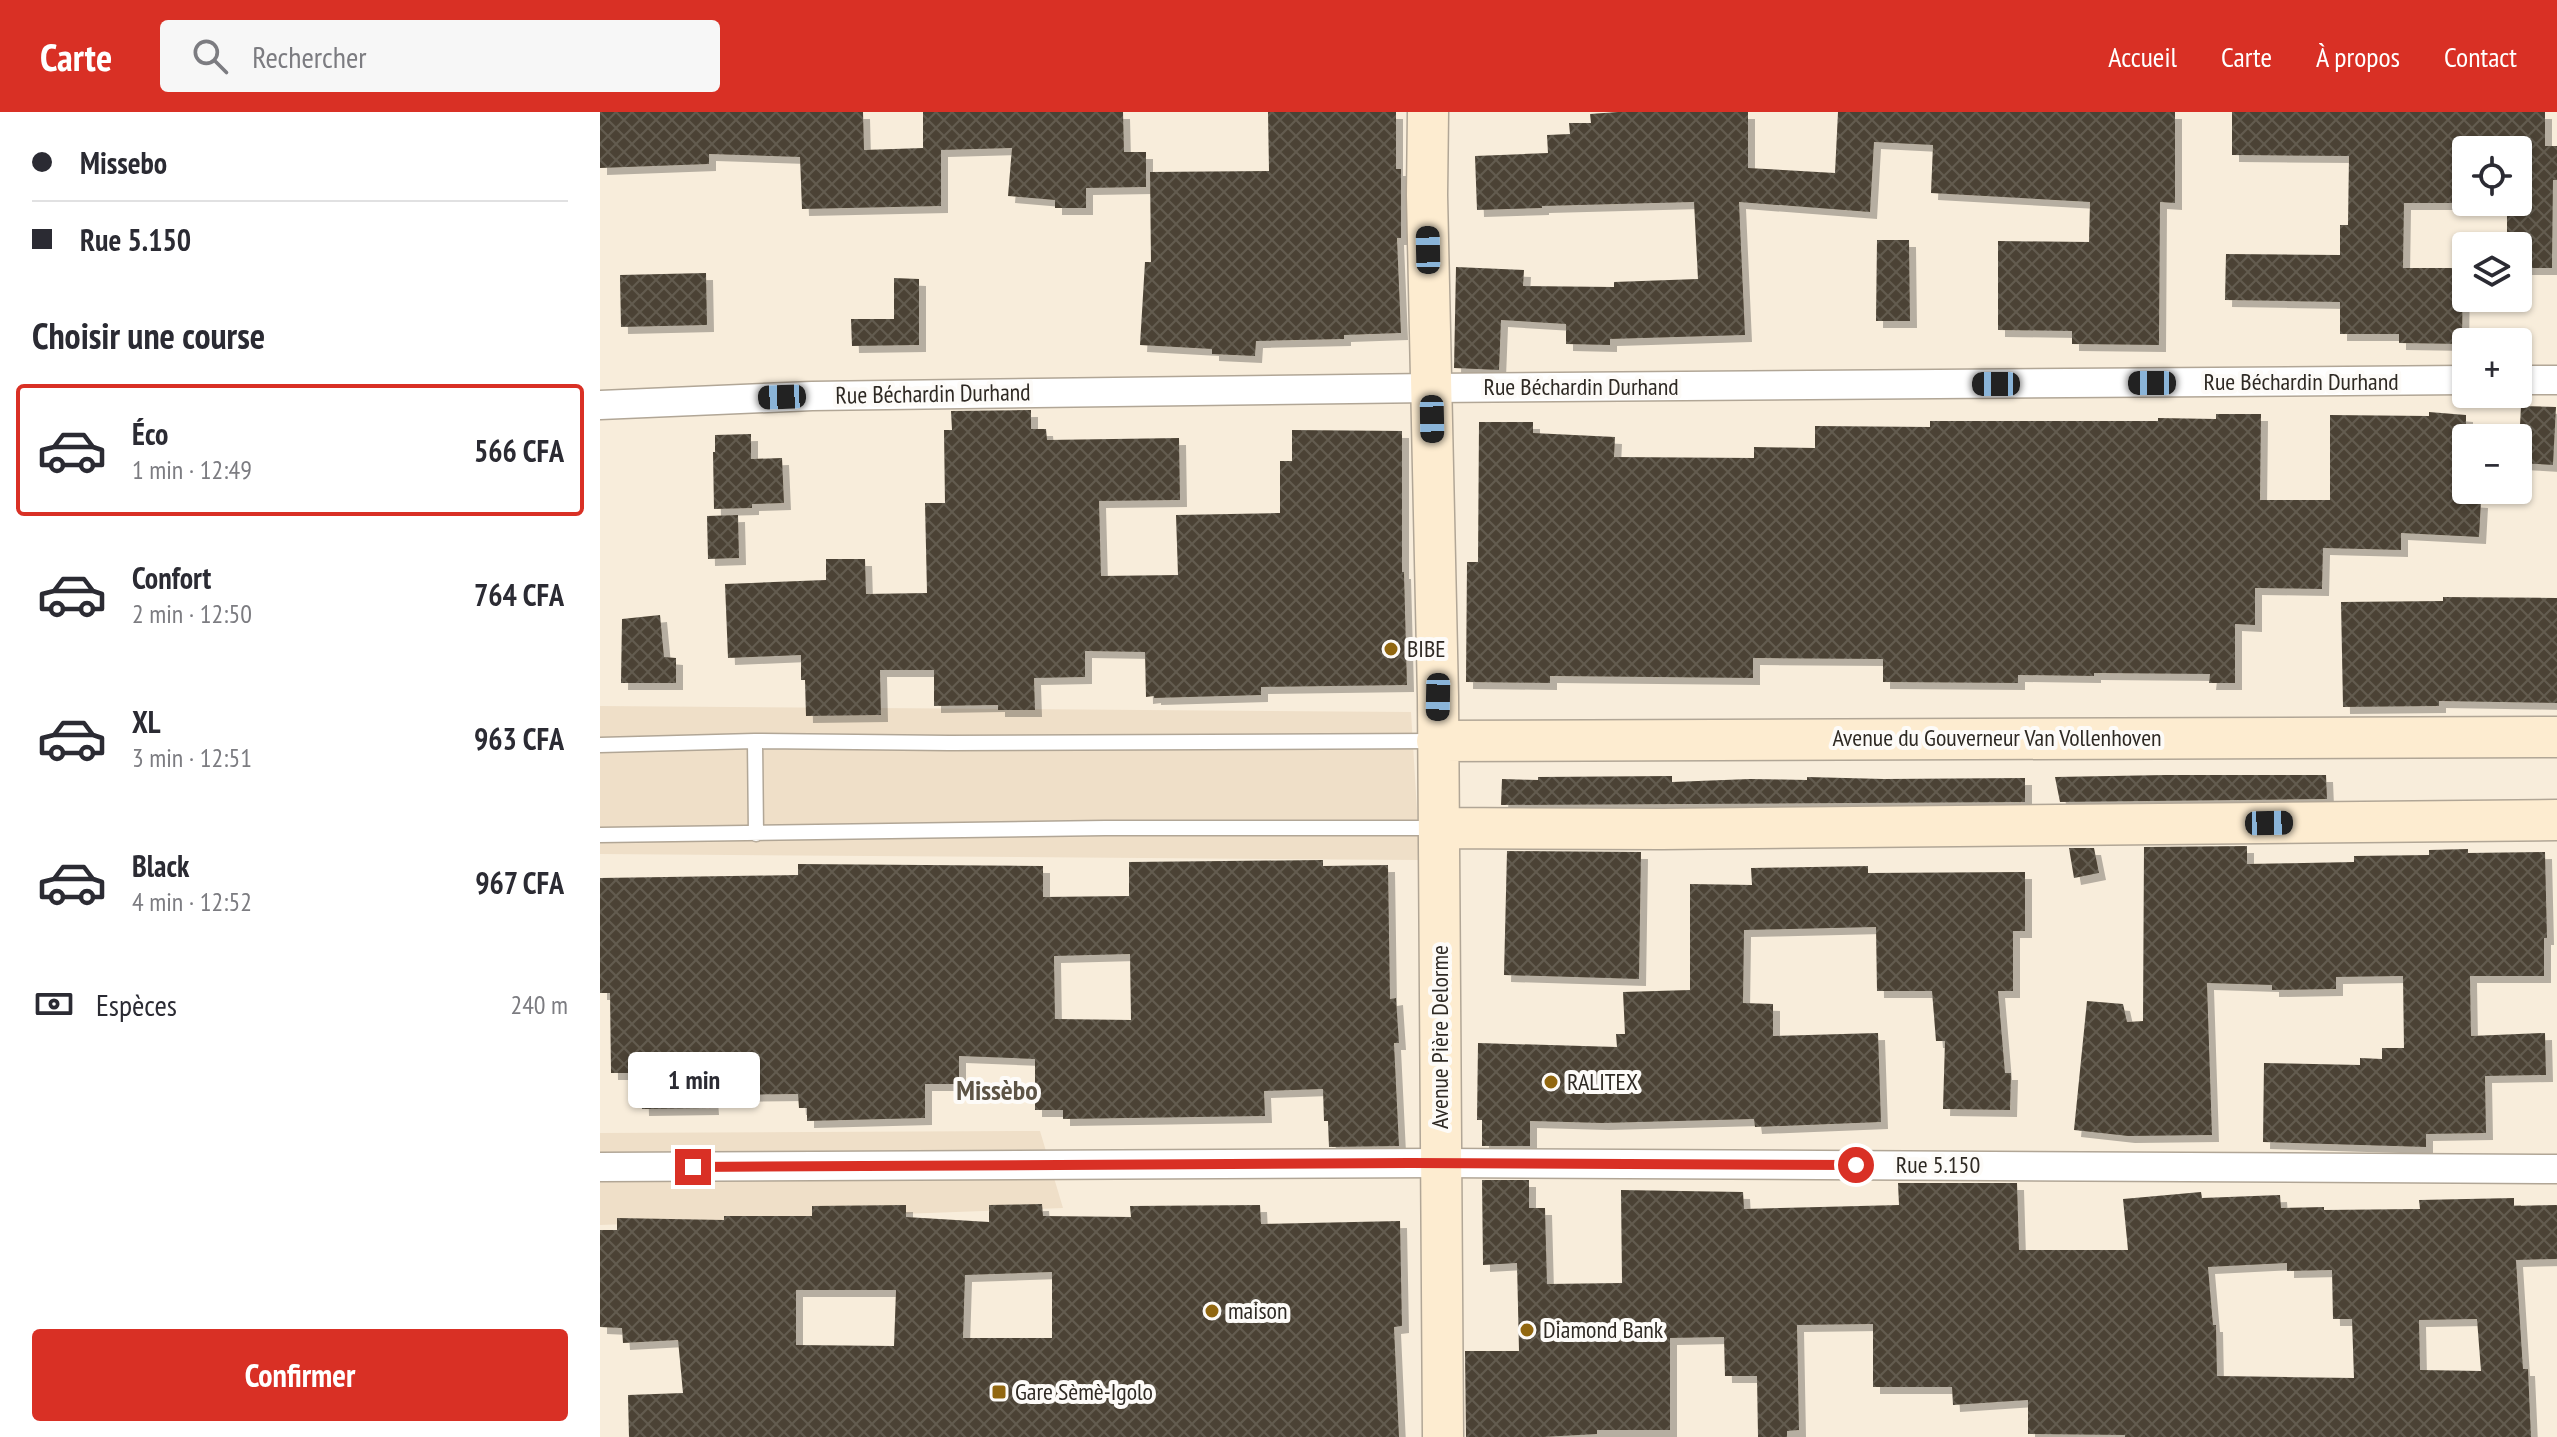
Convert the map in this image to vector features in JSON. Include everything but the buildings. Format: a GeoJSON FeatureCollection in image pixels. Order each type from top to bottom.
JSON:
{"type":"FeatureCollection","features":[{"type":"Feature","properties":{"kind":"main road","name":"Avenue Pière Delorme"},"geometry":{"type":"LineString","coordinates":[[1428,112],[1439,828],[1443,1437]]}},
{"type":"Feature","properties":{"kind":"main road","name":"Avenue du Gouverneur Van Vollenhoven"},"geometry":{"type":"LineString","coordinates":[[1437,741],[2557,737]]}},
{"type":"Feature","properties":{"kind":"main road"},"geometry":{"type":"LineString","coordinates":[[1439,828],[1662,829],[2557,820]]}},
{"type":"Feature","properties":{"kind":"street","name":"Rue Béchardin Durhand"},"geometry":{"type":"LineString","coordinates":[[600,405],[812,396],[2452,380]]}},
{"type":"Feature","properties":{"kind":"street"},"geometry":{"type":"LineString","coordinates":[[2532,380],[2557,380]]}},
{"type":"Feature","properties":{"kind":"street","name":"Rue 5.150"},"geometry":{"type":"LineString","coordinates":[[600,1167],[1441,1163],[2557,1169]]}},
{"type":"Feature","properties":{"kind":"lane"},"geometry":{"type":"LineString","coordinates":[[600,745],[755,741],[1437,741]]}},
{"type":"Feature","properties":{"kind":"lane"},"geometry":{"type":"LineString","coordinates":[[755,741],[756,834]]}},
{"type":"Feature","properties":{"kind":"lane"},"geometry":{"type":"LineString","coordinates":[[600,835],[1105,828],[1439,828]]}},
{"type":"Feature","properties":{"kind":"shaded area"},"geometry":{"type":"Polygon","coordinates":[[[600,706],[1411,712],[1420,860],[600,854],[600,706]]]}},
{"type":"Feature","properties":{"kind":"shaded area"},"geometry":{"type":"Polygon","coordinates":[[[1040,1131],[1063,1208],[600,1225],[600,1133],[1040,1131]]]}},
{"type":"Feature","properties":{"kind":"place","name":"BIBE"},"geometry":{"type":"Point","coordinates":[1391,649]}},
{"type":"Feature","properties":{"kind":"place","name":"RALITEX"},"geometry":{"type":"Point","coordinates":[1551,1082]}},
{"type":"Feature","properties":{"kind":"place","name":"maison"},"geometry":{"type":"Point","coordinates":[1212,1311]}},
{"type":"Feature","properties":{"kind":"place","name":"Diamond Bank"},"geometry":{"type":"Point","coordinates":[1527,1330]}},
{"type":"Feature","properties":{"kind":"place","name":"Gare Sèmè-Igolo"},"geometry":{"type":"Point","coordinates":[999,1392]}},
{"type":"Feature","properties":{"kind":"district","name":"Missèbo"},"geometry":{"type":"Point","coordinates":[997,1090]}},
{"type":"Feature","properties":{"kind":"route"},"geometry":{"type":"LineString","coordinates":[[693,1167],[1410,1163],[1856,1165]]}}]}
